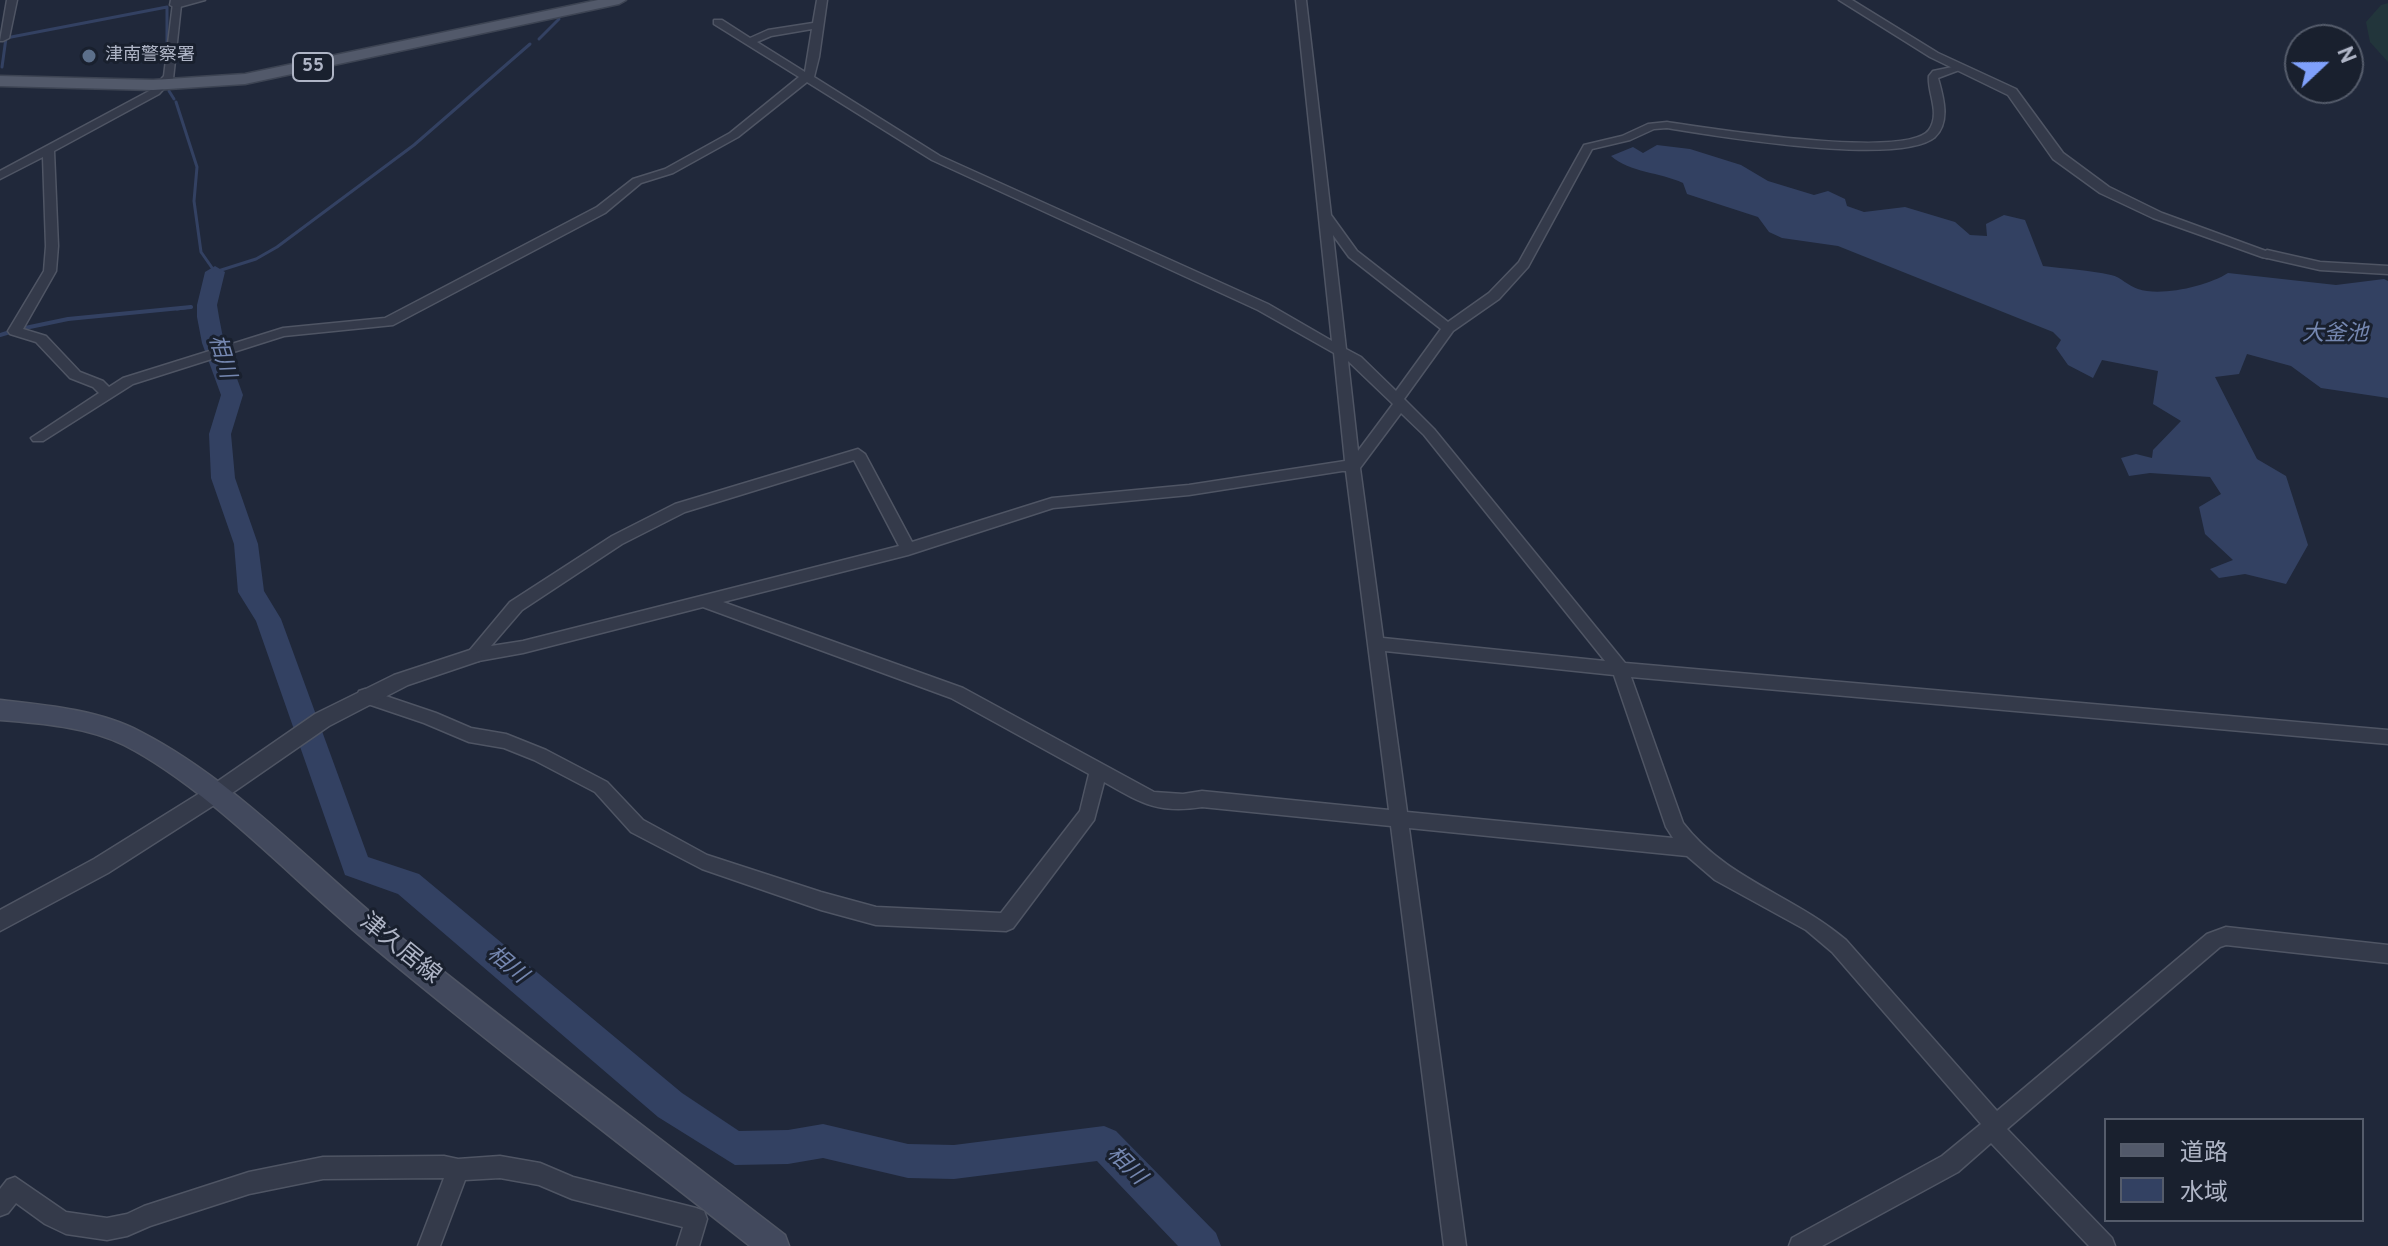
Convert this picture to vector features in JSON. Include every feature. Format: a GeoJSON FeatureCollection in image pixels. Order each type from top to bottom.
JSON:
{"type":"FeatureCollection","features":[{"type":"Feature","properties":{"kind":"main road","name":"55"},"geometry":{"type":"LineString","coordinates":[[0,81],[165,84],[245,79],[297,71],[619,0]]}},
{"type":"Feature","properties":{"kind":"main road","name":"津久居線"},"geometry":{"type":"LineString","coordinates":[[0,710],[44,714],[130,737],[215,794],[375,932],[774,1246]]}},
{"type":"Feature","properties":{"kind":"street"},"geometry":{"type":"LineString","coordinates":[[3,38],[12,0]]}},
{"type":"Feature","properties":{"kind":"street"},"geometry":{"type":"LineString","coordinates":[[0,176],[165,84],[169,77],[176,2],[200,0]]}},
{"type":"Feature","properties":{"kind":"street"},"geometry":{"type":"LineString","coordinates":[[38,438],[128,381],[283,332],[388,322],[601,210],[637,181],[669,171],[734,135],[807,77],[818,46],[816,25],[822,0]]}},
{"type":"Feature","properties":{"kind":"street"},"geometry":{"type":"LineString","coordinates":[[1301,0],[1353,467],[1455,1246]]}},
{"type":"Feature","properties":{"kind":"street"},"geometry":{"type":"LineString","coordinates":[[1844,0],[1958,67],[1998,83],[2017,97],[2047,145],[2083,176],[2160,216],[2267,254],[2320,266],[2386,272]]}},
{"type":"Feature","properties":{"kind":"street"},"geometry":{"type":"LineString","coordinates":[[718,22],[936,158],[1263,307],[1356,360],[1429,432],[1620,668],[1675,827],[1691,848],[1741,887],[1813,924],[1833,940],[1994,1127],[2104,1246]]}},
{"type":"Feature","properties":{"kind":"street"},"geometry":{"type":"LineString","coordinates":[[749,42],[768,33],[816,25]]}},
{"type":"Feature","properties":{"kind":"street"},"geometry":{"type":"LineString","coordinates":[[1353,467],[1375,441],[1448,328],[1494,296],[1524,264],[1588,147],[1626,138],[1652,126],[1667,125],[1756,137],[1901,145],[1926,138],[1932,133],[1939,108],[1933,78],[1937,73],[1958,67]]}},
{"type":"Feature","properties":{"kind":"street"},"geometry":{"type":"LineString","coordinates":[[48,150],[52,246],[50,271],[15,331],[41,339],[75,375],[98,384],[108,393]]}},
{"type":"Feature","properties":{"kind":"street"},"geometry":{"type":"LineString","coordinates":[[1323,213],[1353,254],[1448,328]]}},
{"type":"Feature","properties":{"kind":"street"},"geometry":{"type":"LineString","coordinates":[[473,656],[516,606],[617,540],[680,508],[858,454],[908,549]]}},
{"type":"Feature","properties":{"kind":"street"},"geometry":{"type":"LineString","coordinates":[[0,921],[101,866],[215,794],[322,720],[401,680],[473,656],[523,647],[908,549],[1052,503],[1189,490],[1342,466],[1353,467]]}},
{"type":"Feature","properties":{"kind":"street"},"geometry":{"type":"LineString","coordinates":[[703,601],[957,693],[1151,799],[1165,802],[1202,799],[1691,848]]}},
{"type":"Feature","properties":{"kind":"street"},"geometry":{"type":"LineString","coordinates":[[1378,644],[2388,737]]}},
{"type":"Feature","properties":{"kind":"street"},"geometry":{"type":"LineString","coordinates":[[365,696],[469,735],[506,741],[540,755],[601,787],[637,826],[702,861],[876,916],[1006,922],[1088,814],[1098,771]]}},
{"type":"Feature","properties":{"kind":"street"},"geometry":{"type":"LineString","coordinates":[[1800,1246],[1934,1174],[1994,1127],[2214,940],[2226,936],[2388,954]]}},
{"type":"Feature","properties":{"kind":"street"},"geometry":{"type":"LineString","coordinates":[[0,1205],[15,1188],[64,1223],[100,1228],[133,1226],[144,1217],[249,1183],[292,1174],[338,1168],[444,1167],[458,1170],[500,1167],[540,1174],[611,1199],[696,1219]]}},
{"type":"Feature","properties":{"kind":"street"},"geometry":{"type":"LineString","coordinates":[[429,1246],[458,1170]]}},
{"type":"Feature","properties":{"kind":"street"},"geometry":{"type":"LineString","coordinates":[[688,1246],[696,1219],[714,1198]]}},
{"type":"Feature","properties":{"kind":"shaded area"},"geometry":{"type":"Polygon","coordinates":[[[2388,3],[2388,62],[2370,42],[2366,22],[2381,5],[2388,3]]]}},
{"type":"Feature","properties":{"kind":"water","name":"大釜池"},"geometry":{"type":"Polygon","coordinates":[[[1657,145],[1690,149],[1741,165],[1768,181],[1814,195],[1828,191],[1845,199],[1847,206],[1864,212],[1905,207],[1955,222],[1970,235],[1987,236],[1986,224],[2004,215],[2025,220],[2043,266],[2111,275],[2134,288],[2148,291],[2184,289],[2228,273],[2336,285],[2384,279],[2388,281],[2388,398],[2321,388],[2291,366],[2247,354],[2239,374],[2215,377],[2257,459],[2286,476],[2308,545],[2286,584],[2245,574],[2219,578],[2210,569],[2233,560],[2205,534],[2199,507],[2221,494],[2210,477],[2150,473],[2129,476],[2121,458],[2136,454],[2152,458],[2153,450],[2181,421],[2153,404],[2158,371],[2102,360],[2093,378],[2068,365],[2056,348],[2061,340],[2053,332],[1838,246],[1782,238],[1769,232],[1758,217],[1687,194],[1683,183],[1627,166],[1611,156],[1633,147],[1643,153],[1657,145]]]}},
{"type":"Feature","properties":{"kind":"waterway"},"geometry":{"type":"LineString","coordinates":[[2,67],[6,38],[167,7],[167,55]]}},
{"type":"Feature","properties":{"kind":"waterway"},"geometry":{"type":"LineString","coordinates":[[539,39],[559,19]]}},
{"type":"Feature","properties":{"kind":"waterway"},"geometry":{"type":"LineString","coordinates":[[176,102],[197,167],[194,201],[201,252],[215,272],[256,259],[277,247],[414,145],[530,44]]}},
{"type":"Feature","properties":{"kind":"waterway"},"geometry":{"type":"LineString","coordinates":[[169,91],[174,99]]}},
{"type":"Feature","properties":{"kind":"waterway","name":"相川"},"geometry":{"type":"LineString","coordinates":[[215,272],[207,305],[208,317],[213,343],[232,395],[220,434],[223,478],[246,544],[251,592],[268,619],[356,866],[408,884],[670,1105],[735,1148],[788,1147],[823,1141],[908,1161],[954,1162],[1104,1143],[1203,1246]]}},
{"type":"Feature","properties":{"kind":"waterway"},"geometry":{"type":"LineString","coordinates":[[25,328],[68,319],[191,307],[177,309]]}},
{"type":"Feature","properties":{"kind":"waterway"},"geometry":{"type":"LineString","coordinates":[[0,335],[10,332]]}},
{"type":"Feature","properties":{"kind":"place","name":"津南警察署"},"geometry":{"type":"Point","coordinates":[89,56]}}]}
